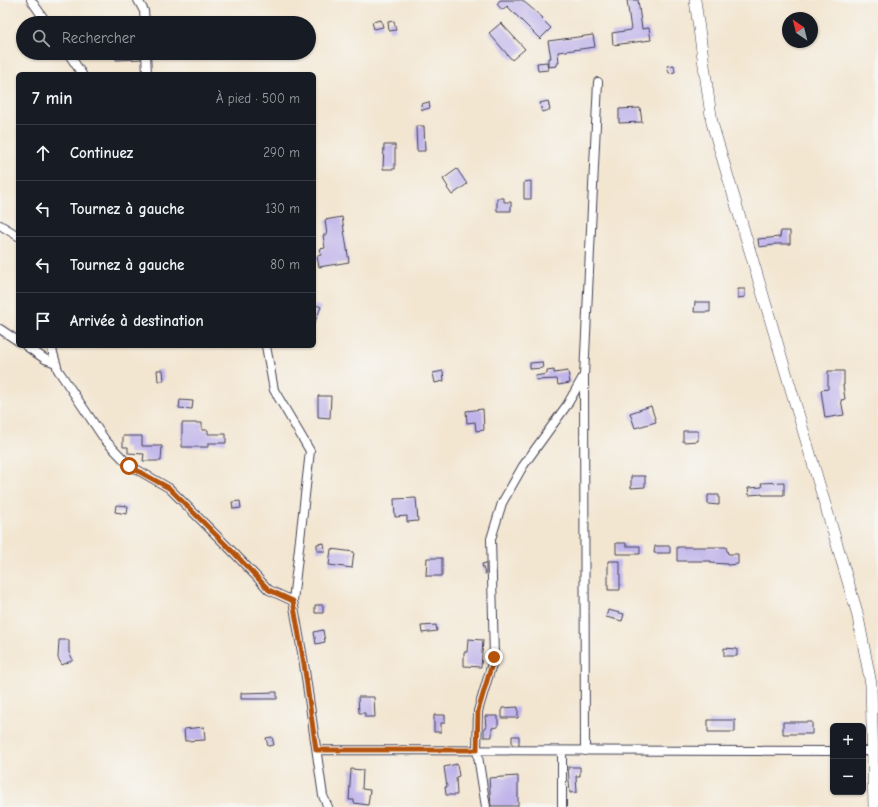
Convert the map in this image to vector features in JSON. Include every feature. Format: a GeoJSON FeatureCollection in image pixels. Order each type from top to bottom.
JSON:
{"type":"FeatureCollection","features":[{"type":"Feature","properties":{"kind":"main road"},"geometry":{"type":"LineString","coordinates":[[695,0],[712,123],[857,612],[871,684],[868,751],[876,780],[874,807]]}},
{"type":"Feature","properties":{"kind":"street"},"geometry":{"type":"LineString","coordinates":[[31,0],[42,16]]}},
{"type":"Feature","properties":{"kind":"street"},"geometry":{"type":"LineString","coordinates":[[138,0],[144,11],[144,16]]}},
{"type":"Feature","properties":{"kind":"street"},"geometry":{"type":"LineString","coordinates":[[73,60],[81,72]]}},
{"type":"Feature","properties":{"kind":"street"},"geometry":{"type":"LineString","coordinates":[[146,60],[147,72]]}},
{"type":"Feature","properties":{"kind":"street"},"geometry":{"type":"LineString","coordinates":[[586,751],[584,376],[598,82]]}},
{"type":"Feature","properties":{"kind":"street"},"geometry":{"type":"LineString","coordinates":[[0,225],[16,235]]}},
{"type":"Feature","properties":{"kind":"street"},"geometry":{"type":"LineString","coordinates":[[0,329],[16,340]]}},
{"type":"Feature","properties":{"kind":"street"},"geometry":{"type":"LineString","coordinates":[[29,348],[45,359],[56,364]]}},
{"type":"Feature","properties":{"kind":"street"},"geometry":{"type":"LineString","coordinates":[[52,348],[58,370],[104,440],[129,466],[169,488],[269,590],[293,601]]}},
{"type":"Feature","properties":{"kind":"street"},"geometry":{"type":"LineString","coordinates":[[266,348],[274,390],[310,452],[293,601],[304,664],[323,796],[328,807]]}},
{"type":"Feature","properties":{"kind":"street"},"geometry":{"type":"LineString","coordinates":[[486,807],[477,750],[478,711],[494,657],[490,539],[502,503],[523,466],[567,405],[584,376]]}},
{"type":"Feature","properties":{"kind":"street"},"geometry":{"type":"LineString","coordinates":[[316,750],[830,751]]}},
{"type":"Feature","properties":{"kind":"street"},"geometry":{"type":"LineString","coordinates":[[562,751],[562,807]]}},
{"type":"Feature","properties":{"kind":"building"},"geometry":{"type":"Polygon","coordinates":[[[500,0],[522,0],[543,18],[542,19],[551,28],[540,39],[507,6],[502,10],[497,4],[500,0]]]}},
{"type":"Feature","properties":{"kind":"building"},"geometry":{"type":"Polygon","coordinates":[[[627,0],[638,0],[642,29],[649,28],[651,40],[613,45],[612,33],[631,30],[627,0]]]}},
{"type":"Feature","properties":{"kind":"building"},"geometry":{"type":"Polygon","coordinates":[[[381,20],[383,27],[374,29],[372,22],[381,20]]]}},
{"type":"Feature","properties":{"kind":"building"},"geometry":{"type":"Polygon","coordinates":[[[394,21],[396,30],[389,31],[388,22],[394,21]]]}},
{"type":"Feature","properties":{"kind":"building"},"geometry":{"type":"Polygon","coordinates":[[[501,23],[525,49],[512,60],[489,33],[501,23]]]}},
{"type":"Feature","properties":{"kind":"building"},"geometry":{"type":"Polygon","coordinates":[[[593,35],[595,47],[558,52],[559,63],[557,63],[557,66],[548,67],[548,58],[551,58],[548,41],[593,35]]]}},
{"type":"Feature","properties":{"kind":"building"},"geometry":{"type":"Polygon","coordinates":[[[547,62],[548,70],[538,71],[537,63],[547,62]]]}},
{"type":"Feature","properties":{"kind":"building"},"geometry":{"type":"Polygon","coordinates":[[[674,65],[675,72],[669,73],[667,66],[674,65]]]}},
{"type":"Feature","properties":{"kind":"building"},"geometry":{"type":"Polygon","coordinates":[[[548,101],[550,110],[542,112],[540,103],[548,101]]]}},
{"type":"Feature","properties":{"kind":"building"},"geometry":{"type":"Polygon","coordinates":[[[429,102],[430,108],[422,110],[421,104],[429,102]]]}},
{"type":"Feature","properties":{"kind":"building"},"geometry":{"type":"Polygon","coordinates":[[[640,108],[642,122],[619,123],[619,109],[640,108]]]}},
{"type":"Feature","properties":{"kind":"building"},"geometry":{"type":"Polygon","coordinates":[[[416,126],[424,126],[425,151],[417,151],[416,126]]]}},
{"type":"Feature","properties":{"kind":"building"},"geometry":{"type":"Polygon","coordinates":[[[384,145],[395,145],[395,169],[383,169],[384,145]]]}},
{"type":"Feature","properties":{"kind":"building"},"geometry":{"type":"Polygon","coordinates":[[[457,169],[467,184],[452,195],[443,179],[457,169]]]}},
{"type":"Feature","properties":{"kind":"building"},"geometry":{"type":"Polygon","coordinates":[[[531,181],[531,199],[524,199],[524,182],[531,181]]]}},
{"type":"Feature","properties":{"kind":"building"},"geometry":{"type":"Polygon","coordinates":[[[497,198],[504,198],[504,202],[511,202],[511,211],[497,211],[497,198]]]}},
{"type":"Feature","properties":{"kind":"building"},"geometry":{"type":"Polygon","coordinates":[[[342,217],[349,262],[319,267],[317,256],[321,255],[320,249],[325,248],[323,235],[327,235],[325,220],[342,217]]]}},
{"type":"Feature","properties":{"kind":"building"},"geometry":{"type":"Polygon","coordinates":[[[781,231],[790,231],[790,244],[774,244],[759,247],[758,239],[780,237],[781,231]]]}},
{"type":"Feature","properties":{"kind":"building"},"geometry":{"type":"Polygon","coordinates":[[[738,289],[745,289],[745,297],[738,298],[738,289]]]}},
{"type":"Feature","properties":{"kind":"building"},"geometry":{"type":"Polygon","coordinates":[[[695,302],[710,302],[710,312],[694,312],[695,302]]]}},
{"type":"Feature","properties":{"kind":"building"},"geometry":{"type":"Polygon","coordinates":[[[316,305],[321,307],[316,319],[316,305]]]}},
{"type":"Feature","properties":{"kind":"building"},"geometry":{"type":"Polygon","coordinates":[[[542,362],[543,368],[530,369],[530,363],[542,362]]]}},
{"type":"Feature","properties":{"kind":"building"},"geometry":{"type":"Polygon","coordinates":[[[157,370],[163,370],[164,381],[158,381],[157,370]]]}},
{"type":"Feature","properties":{"kind":"building"},"geometry":{"type":"Polygon","coordinates":[[[554,370],[554,373],[568,371],[570,383],[558,385],[557,379],[536,380],[535,376],[547,374],[547,371],[554,370]]]}},
{"type":"Feature","properties":{"kind":"building"},"geometry":{"type":"Polygon","coordinates":[[[443,371],[444,381],[435,383],[433,373],[443,371]]]}},
{"type":"Feature","properties":{"kind":"building"},"geometry":{"type":"Polygon","coordinates":[[[828,371],[844,371],[843,385],[845,399],[841,400],[844,415],[825,418],[821,390],[828,389],[828,371]]]}},
{"type":"Feature","properties":{"kind":"building"},"geometry":{"type":"Polygon","coordinates":[[[318,396],[331,396],[330,418],[318,417],[318,396]]]}},
{"type":"Feature","properties":{"kind":"building"},"geometry":{"type":"Polygon","coordinates":[[[180,400],[193,401],[192,409],[179,408],[180,400]]]}},
{"type":"Feature","properties":{"kind":"building"},"geometry":{"type":"Polygon","coordinates":[[[651,406],[656,422],[635,428],[630,413],[651,406]]]}},
{"type":"Feature","properties":{"kind":"building"},"geometry":{"type":"Polygon","coordinates":[[[483,409],[484,430],[476,431],[475,422],[467,423],[466,411],[483,409]]]}},
{"type":"Feature","properties":{"kind":"building"},"geometry":{"type":"Polygon","coordinates":[[[182,423],[202,423],[202,430],[208,430],[208,434],[226,434],[226,443],[208,443],[208,447],[182,447],[182,423]]]}},
{"type":"Feature","properties":{"kind":"building"},"geometry":{"type":"Polygon","coordinates":[[[683,431],[698,431],[698,441],[683,442],[683,431]]]}},
{"type":"Feature","properties":{"kind":"building"},"geometry":{"type":"Polygon","coordinates":[[[123,436],[142,436],[142,446],[162,446],[161,461],[143,461],[144,454],[128,453],[128,447],[123,447],[123,436]]]}},
{"type":"Feature","properties":{"kind":"building"},"geometry":{"type":"Polygon","coordinates":[[[631,476],[645,476],[645,487],[631,488],[631,476]]]}},
{"type":"Feature","properties":{"kind":"building"},"geometry":{"type":"Polygon","coordinates":[[[784,482],[784,495],[749,495],[748,488],[762,487],[761,483],[784,482]]]}},
{"type":"Feature","properties":{"kind":"building"},"geometry":{"type":"Polygon","coordinates":[[[708,495],[719,495],[719,505],[708,504],[708,495]]]}},
{"type":"Feature","properties":{"kind":"building"},"geometry":{"type":"Polygon","coordinates":[[[416,498],[418,521],[407,522],[407,516],[395,517],[394,499],[416,498]]]}},
{"type":"Feature","properties":{"kind":"building"},"geometry":{"type":"Polygon","coordinates":[[[240,501],[241,508],[233,509],[232,502],[240,501]]]}},
{"type":"Feature","properties":{"kind":"building"},"geometry":{"type":"Polygon","coordinates":[[[116,505],[128,506],[127,514],[115,512],[116,505]]]}},
{"type":"Feature","properties":{"kind":"building"},"geometry":{"type":"Polygon","coordinates":[[[324,543],[325,551],[317,551],[317,544],[324,543]]]}},
{"type":"Feature","properties":{"kind":"building"},"geometry":{"type":"Polygon","coordinates":[[[616,543],[626,543],[626,546],[640,546],[640,554],[616,554],[616,543]]]}},
{"type":"Feature","properties":{"kind":"building"},"geometry":{"type":"Polygon","coordinates":[[[655,546],[670,546],[670,553],[654,553],[655,546]]]}},
{"type":"Feature","properties":{"kind":"building"},"geometry":{"type":"Polygon","coordinates":[[[677,547],[726,547],[728,554],[738,554],[738,564],[727,565],[711,563],[711,561],[677,561],[677,547]]]}},
{"type":"Feature","properties":{"kind":"building"},"geometry":{"type":"Polygon","coordinates":[[[331,549],[354,552],[352,568],[329,565],[331,549]]]}},
{"type":"Feature","properties":{"kind":"building"},"geometry":{"type":"Polygon","coordinates":[[[427,558],[442,558],[442,576],[426,576],[427,558]]]}},
{"type":"Feature","properties":{"kind":"building"},"geometry":{"type":"Polygon","coordinates":[[[608,561],[620,561],[620,590],[608,590],[608,561]]]}},
{"type":"Feature","properties":{"kind":"building"},"geometry":{"type":"Polygon","coordinates":[[[486,563],[486,574],[485,574],[482,564],[486,563]]]}},
{"type":"Feature","properties":{"kind":"building"},"geometry":{"type":"Polygon","coordinates":[[[315,605],[323,605],[323,613],[315,613],[315,605]]]}},
{"type":"Feature","properties":{"kind":"building"},"geometry":{"type":"Polygon","coordinates":[[[608,610],[624,614],[622,621],[606,617],[608,610]]]}},
{"type":"Feature","properties":{"kind":"building"},"geometry":{"type":"Polygon","coordinates":[[[436,625],[437,631],[422,633],[421,626],[436,625]]]}},
{"type":"Feature","properties":{"kind":"building"},"geometry":{"type":"Polygon","coordinates":[[[323,630],[325,642],[316,644],[314,632],[323,630]]]}},
{"type":"Feature","properties":{"kind":"building"},"geometry":{"type":"Polygon","coordinates":[[[468,639],[483,640],[481,667],[464,666],[464,652],[467,652],[468,639]]]}},
{"type":"Feature","properties":{"kind":"building"},"geometry":{"type":"Polygon","coordinates":[[[59,640],[69,640],[69,652],[73,660],[62,665],[58,658],[59,640]]]}},
{"type":"Feature","properties":{"kind":"building"},"geometry":{"type":"Polygon","coordinates":[[[724,648],[737,649],[737,656],[724,656],[724,648]]]}},
{"type":"Feature","properties":{"kind":"building"},"geometry":{"type":"Polygon","coordinates":[[[277,692],[277,699],[241,699],[241,693],[277,692]]]}},
{"type":"Feature","properties":{"kind":"building"},"geometry":{"type":"Polygon","coordinates":[[[358,697],[374,697],[375,717],[365,717],[365,713],[359,713],[358,697]]]}},
{"type":"Feature","properties":{"kind":"building"},"geometry":{"type":"Polygon","coordinates":[[[518,707],[518,718],[502,718],[502,708],[518,707]]]}},
{"type":"Feature","properties":{"kind":"building"},"geometry":{"type":"Polygon","coordinates":[[[434,715],[445,715],[445,723],[441,723],[441,732],[434,732],[434,715]]]}},
{"type":"Feature","properties":{"kind":"building"},"geometry":{"type":"Polygon","coordinates":[[[485,716],[498,716],[498,727],[492,728],[492,737],[484,737],[484,728],[486,728],[485,716]]]}},
{"type":"Feature","properties":{"kind":"building"},"geometry":{"type":"Polygon","coordinates":[[[708,720],[735,720],[735,732],[708,732],[708,720]]]}},
{"type":"Feature","properties":{"kind":"building"},"geometry":{"type":"Polygon","coordinates":[[[783,722],[812,722],[812,734],[783,734],[783,722]]]}},
{"type":"Feature","properties":{"kind":"building"},"geometry":{"type":"Polygon","coordinates":[[[204,727],[205,740],[185,741],[184,729],[204,727]]]}},
{"type":"Feature","properties":{"kind":"building"},"geometry":{"type":"Polygon","coordinates":[[[512,736],[519,736],[519,745],[512,745],[512,736]]]}},
{"type":"Feature","properties":{"kind":"building"},"geometry":{"type":"Polygon","coordinates":[[[272,737],[274,745],[268,746],[266,738],[272,737]]]}},
{"type":"Feature","properties":{"kind":"building"},"geometry":{"type":"Polygon","coordinates":[[[457,764],[459,776],[456,777],[457,795],[446,795],[445,787],[447,787],[444,767],[457,764]]]}},
{"type":"Feature","properties":{"kind":"building"},"geometry":{"type":"Polygon","coordinates":[[[568,767],[580,767],[580,776],[576,776],[577,792],[570,793],[568,767]]]}},
{"type":"Feature","properties":{"kind":"building"},"geometry":{"type":"Polygon","coordinates":[[[351,769],[363,770],[362,789],[370,790],[368,805],[354,803],[354,800],[349,800],[351,769]]]}},
{"type":"Feature","properties":{"kind":"building"},"geometry":{"type":"Polygon","coordinates":[[[518,776],[518,806],[491,806],[489,778],[518,776]]]}},
{"type":"Feature","properties":{"kind":"route"},"geometry":{"type":"LineString","coordinates":[[129,466],[169,488],[269,590],[293,601],[304,664],[316,750],[477,750],[478,711],[494,657]]}}]}
